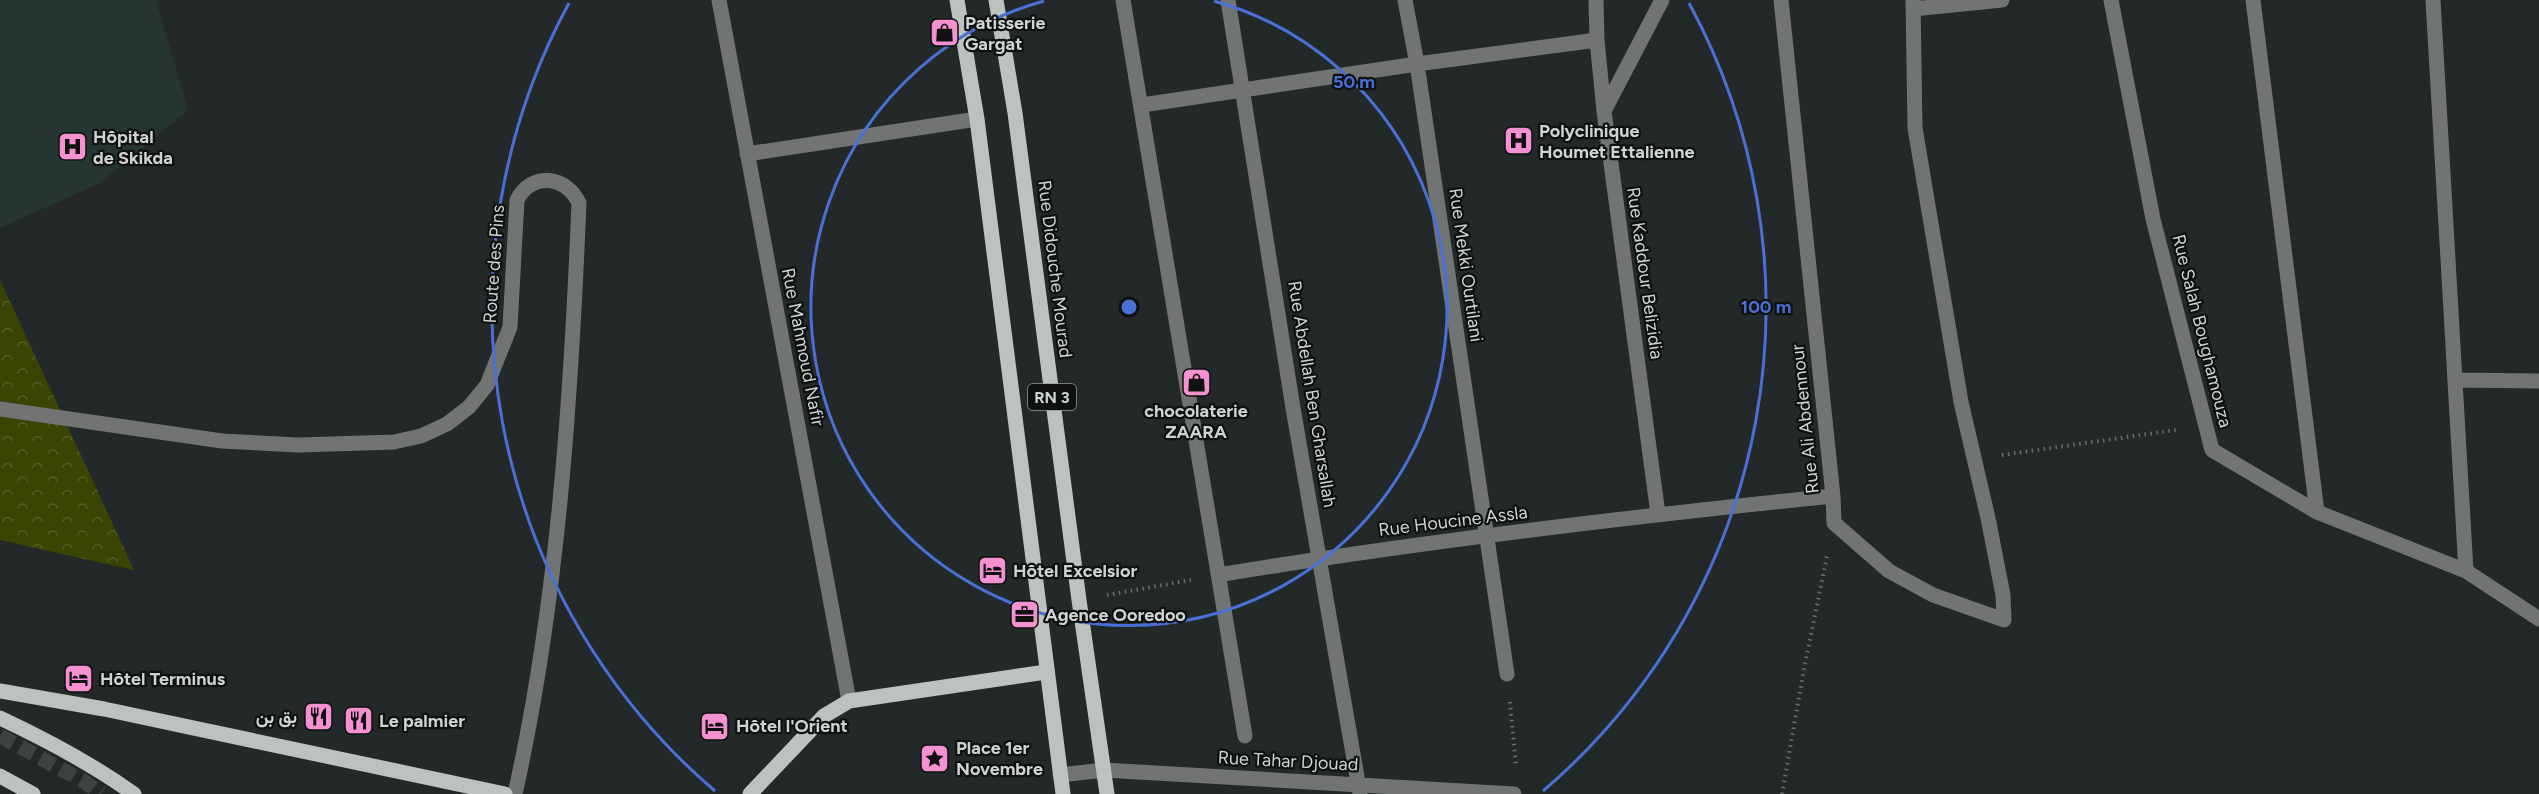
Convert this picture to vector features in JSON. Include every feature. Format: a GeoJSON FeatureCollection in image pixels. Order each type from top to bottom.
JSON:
{"type":"FeatureCollection","features":[{"type":"Feature","properties":{"kind":"main road","name":"RN 3"},"geometry":{"type":"LineString","coordinates":[[957,0],[977,119],[1063,794]]}},
{"type":"Feature","properties":{"kind":"main road","name":"Rue Didouche Mourad"},"geometry":{"type":"LineString","coordinates":[[996,0],[1017,125],[1079,600],[1107,794]]}},
{"type":"Feature","properties":{"kind":"main road"},"geometry":{"type":"LineString","coordinates":[[750,794],[824,716],[849,701],[1046,672]]}},
{"type":"Feature","properties":{"kind":"main road"},"geometry":{"type":"LineString","coordinates":[[0,691],[104,709],[506,794]]}},
{"type":"Feature","properties":{"kind":"main road"},"geometry":{"type":"LineString","coordinates":[[0,718],[78,758],[134,794]]}},
{"type":"Feature","properties":{"kind":"main road"},"geometry":{"type":"LineString","coordinates":[[0,776],[33,794]]}},
{"type":"Feature","properties":{"kind":"street","name":"Rue Mahmoud Nafir"},"geometry":{"type":"LineString","coordinates":[[719,0],[849,701]]}},
{"type":"Feature","properties":{"kind":"street"},"geometry":{"type":"LineString","coordinates":[[1124,0],[1245,736]]}},
{"type":"Feature","properties":{"kind":"street","name":"Rue Abdellah Ben Gharsallah"},"geometry":{"type":"LineString","coordinates":[[1228,0],[1293,408],[1359,789]]}},
{"type":"Feature","properties":{"kind":"street","name":"Rue Mekki Ourtilani"},"geometry":{"type":"LineString","coordinates":[[1405,0],[1417,64],[1507,674]]}},
{"type":"Feature","properties":{"kind":"street","name":"Rue Kaddour Belizidia"},"geometry":{"type":"LineString","coordinates":[[1596,0],[1597,40],[1604,111],[1658,514]]}},
{"type":"Feature","properties":{"kind":"street"},"geometry":{"type":"LineString","coordinates":[[1604,111],[1662,0]]}},
{"type":"Feature","properties":{"kind":"street","name":"Rue Ali Abdennour"},"geometry":{"type":"LineString","coordinates":[[1781,0],[1834,523]]}},
{"type":"Feature","properties":{"kind":"street"},"geometry":{"type":"LineString","coordinates":[[1834,523],[1889,571],[1906,581],[1933,596],[2004,620],[2002,595],[1958,380],[1915,128],[1913,5],[2002,0]]}},
{"type":"Feature","properties":{"kind":"street","name":"Rue Salah Boughamouza"},"geometry":{"type":"LineString","coordinates":[[2111,0],[2153,219],[2212,450],[2317,512],[2466,571],[2539,619]]}},
{"type":"Feature","properties":{"kind":"street"},"geometry":{"type":"LineString","coordinates":[[2253,0],[2317,512]]}},
{"type":"Feature","properties":{"kind":"street"},"geometry":{"type":"LineString","coordinates":[[2433,0],[2466,571]]}},
{"type":"Feature","properties":{"kind":"street"},"geometry":{"type":"LineString","coordinates":[[1142,105],[1597,40]]}},
{"type":"Feature","properties":{"kind":"street"},"geometry":{"type":"LineString","coordinates":[[747,154],[977,119]]}},
{"type":"Feature","properties":{"kind":"street","name":"Route des Pins"},"geometry":{"type":"LineString","coordinates":[[0,409],[222,441],[298,445],[394,442],[421,436],[447,424],[469,407],[487,385],[510,327],[517,200],[520,194],[538,181],[552,180],[566,185],[579,202],[572,377],[533,713],[515,794]]}},
{"type":"Feature","properties":{"kind":"street"},"geometry":{"type":"LineString","coordinates":[[2455,380],[2539,381]]}},
{"type":"Feature","properties":{"kind":"street","name":"Rue Houcine Assla"},"geometry":{"type":"LineString","coordinates":[[1218,575],[1319,558],[1658,514],[1833,496]]}},
{"type":"Feature","properties":{"kind":"street","name":"Rue Tahar Djouad"},"geometry":{"type":"LineString","coordinates":[[1060,775],[1104,770],[1359,789],[1514,794]]}},
{"type":"Feature","properties":{"kind":"path"},"geometry":{"type":"LineString","coordinates":[[1975,459],[2204,425]]}},
{"type":"Feature","properties":{"kind":"path"},"geometry":{"type":"LineString","coordinates":[[1782,794],[1804,669],[1834,523]]}},
{"type":"Feature","properties":{"kind":"path"},"geometry":{"type":"LineString","coordinates":[[1079,600],[1218,575]]}},
{"type":"Feature","properties":{"kind":"path"},"geometry":{"type":"LineString","coordinates":[[1507,674],[1517,772]]}},
{"type":"Feature","properties":{"kind":"shaded area","name":"Hôpital de Skikda"},"geometry":{"type":"Polygon","coordinates":[[[0,0],[156,0],[188,110],[100,183],[0,228],[0,0]]]}},
{"type":"Feature","properties":{"kind":"green space"},"geometry":{"type":"Polygon","coordinates":[[[0,280],[134,570],[0,540],[0,280]]]}},
{"type":"Feature","properties":{"kind":"tunnel"},"geometry":{"type":"LineString","coordinates":[[0,736],[85,782],[101,794]]}},
{"type":"Feature","properties":{"kind":"place","name":"Patisserie Gargat"},"geometry":{"type":"Point","coordinates":[944,33]}},
{"type":"Feature","properties":{"kind":"place","name":"Polyclinique Houmet Ettalienne"},"geometry":{"type":"Point","coordinates":[1518,141]}},
{"type":"Feature","properties":{"kind":"place","name":"Hôpital de Skikda"},"geometry":{"type":"Point","coordinates":[72,147]}},
{"type":"Feature","properties":{"kind":"place","name":"chocolaterie ZAARA"},"geometry":{"type":"Point","coordinates":[1196,382]}},
{"type":"Feature","properties":{"kind":"place","name":"Hôtel Excelsior"},"geometry":{"type":"Point","coordinates":[992,571]}},
{"type":"Feature","properties":{"kind":"place","name":"Agence Ooredoo"},"geometry":{"type":"Point","coordinates":[1024,615]}},
{"type":"Feature","properties":{"kind":"place","name":"Hôtel Terminus"},"geometry":{"type":"Point","coordinates":[79,679]}},
{"type":"Feature","properties":{"kind":"place","name":"بق بن"},"geometry":{"type":"Point","coordinates":[318,717]}},
{"type":"Feature","properties":{"kind":"place","name":"Le palmier"},"geometry":{"type":"Point","coordinates":[358,721]}},
{"type":"Feature","properties":{"kind":"place","name":"Hôtel l'Orient"},"geometry":{"type":"Point","coordinates":[715,726]}},
{"type":"Feature","properties":{"kind":"place","name":"Place 1er Novembre"},"geometry":{"type":"Point","coordinates":[935,758]}}]}
